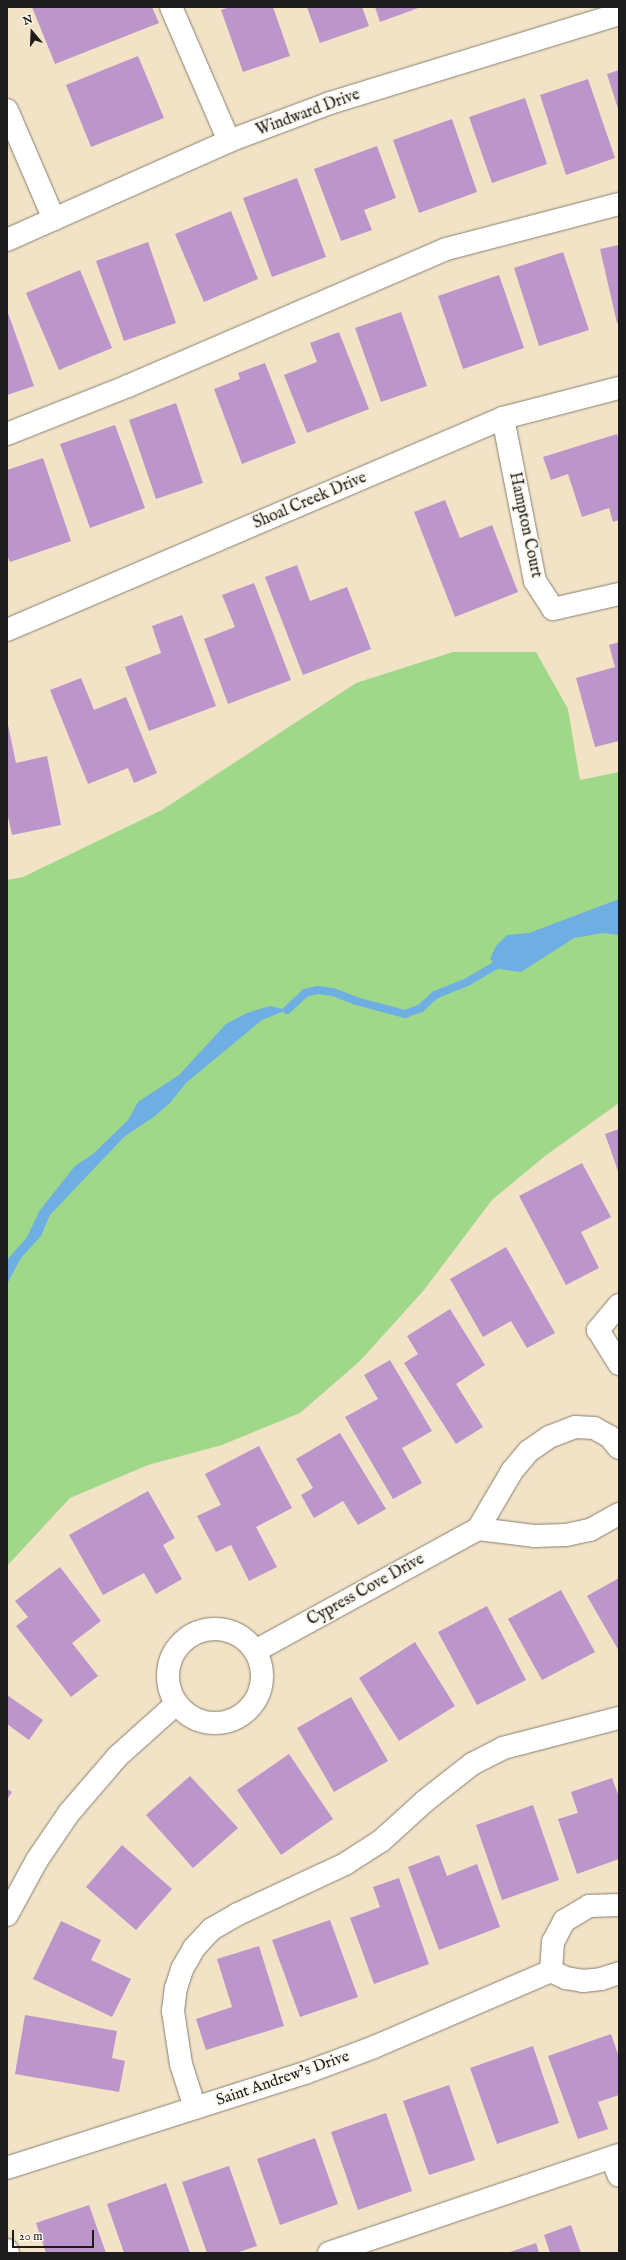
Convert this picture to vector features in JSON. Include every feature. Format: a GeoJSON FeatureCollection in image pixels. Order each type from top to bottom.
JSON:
{"type":"FeatureCollection","features":[{"type":"Feature","properties":{"kind":"street"},"geometry":{"type":"LineString","coordinates":[[171,7],[229,141]]}},
{"type":"Feature","properties":{"kind":"street","name":"Windward Drive"},"geometry":{"type":"LineString","coordinates":[[7,240],[229,141],[352,96],[619,14]]}},
{"type":"Feature","properties":{"kind":"street"},"geometry":{"type":"LineString","coordinates":[[7,110],[54,219]]}},
{"type":"Feature","properties":{"kind":"street"},"geometry":{"type":"LineString","coordinates":[[7,434],[128,386],[446,249],[619,204]]}},
{"type":"Feature","properties":{"kind":"street","name":"Shoal Creek Drive"},"geometry":{"type":"LineString","coordinates":[[7,630],[503,418],[619,388]]}},
{"type":"Feature","properties":{"kind":"street","name":"Hampton Court"},"geometry":{"type":"LineString","coordinates":[[503,418],[535,581],[553,609],[619,594]]}},
{"type":"Feature","properties":{"kind":"street"},"geometry":{"type":"LineString","coordinates":[[619,1305],[598,1330],[619,1364]]}},
{"type":"Feature","properties":{"kind":"street"},"geometry":{"type":"LineString","coordinates":[[619,1448],[610,1437],[594,1428],[575,1427],[549,1437],[529,1451],[512,1471],[478,1529],[534,1536],[566,1535],[590,1530],[619,1514]]}},
{"type":"Feature","properties":{"kind":"street","name":"Cypress Cove Drive"},"geometry":{"type":"LineString","coordinates":[[255,1651],[478,1529]]}},
{"type":"Feature","properties":{"kind":"street"},"geometry":{"type":"LineString","coordinates":[[206,1630],[225,1630],[242,1637],[255,1651],[261,1668],[261,1686],[253,1702],[241,1716],[224,1722],[206,1723],[189,1716],[176,1704],[168,1686],[168,1668],[175,1650],[188,1637],[206,1630]]}},
{"type":"Feature","properties":{"kind":"street"},"geometry":{"type":"LineString","coordinates":[[7,1915],[37,1860],[73,1808],[118,1756],[176,1704]]}},
{"type":"Feature","properties":{"kind":"street"},"geometry":{"type":"LineString","coordinates":[[195,2108],[181,2064],[173,2011],[176,1988],[182,1969],[194,1948],[212,1929],[238,1914],[345,1864],[381,1841],[425,1800],[472,1764],[503,1748],[619,1718]]}},
{"type":"Feature","properties":{"kind":"street"},"geometry":{"type":"LineString","coordinates":[[619,1905],[589,1906],[564,1921],[553,1942],[551,1970],[566,1978],[584,1981],[601,1979],[619,1973]]}},
{"type":"Feature","properties":{"kind":"street","name":"Saint Andrew's Drive"},"geometry":{"type":"LineString","coordinates":[[7,2168],[305,2073],[374,2047],[551,1970]]}},
{"type":"Feature","properties":{"kind":"street"},"geometry":{"type":"LineString","coordinates":[[329,2253],[617,2163]]}},
{"type":"Feature","properties":{"kind":"green space"},"geometry":{"type":"Polygon","coordinates":[[[453,652],[536,652],[568,709],[580,780],[619,772],[619,1103],[545,1156],[492,1200],[424,1290],[360,1361],[300,1413],[222,1445],[148,1465],[70,1498],[7,1566],[7,880],[23,877],[162,810],[356,683],[453,652]]]}},
{"type":"Feature","properties":{"kind":"water"},"geometry":{"type":"Polygon","coordinates":[[[619,899],[619,935],[603,933],[574,938],[521,972],[500,969],[490,959],[496,946],[507,935],[529,933],[619,899]]]}},
{"type":"Feature","properties":{"kind":"water"},"geometry":{"type":"Polygon","coordinates":[[[270,1006],[287,1010],[262,1020],[186,1083],[170,1103],[155,1116],[124,1137],[50,1215],[41,1236],[21,1258],[7,1284],[7,1260],[27,1237],[40,1210],[75,1166],[93,1154],[128,1120],[138,1102],[179,1075],[226,1024],[247,1013],[270,1006]]]}},
{"type":"Feature","properties":{"kind":"building"},"geometry":{"type":"Polygon","coordinates":[[[32,7],[152,7],[159,23],[55,64],[32,7]]]}},
{"type":"Feature","properties":{"kind":"building"},"geometry":{"type":"Polygon","coordinates":[[[230,7],[273,7],[290,56],[243,72],[221,10],[230,7]]]}},
{"type":"Feature","properties":{"kind":"building"},"geometry":{"type":"Polygon","coordinates":[[[307,7],[362,7],[369,26],[320,43],[307,7]]]}},
{"type":"Feature","properties":{"kind":"building"},"geometry":{"type":"Polygon","coordinates":[[[375,7],[421,7],[380,22],[375,7]]]}},
{"type":"Feature","properties":{"kind":"building"},"geometry":{"type":"Polygon","coordinates":[[[138,56],[164,118],[91,147],[66,85],[138,56]]]}},
{"type":"Feature","properties":{"kind":"building"},"geometry":{"type":"Polygon","coordinates":[[[619,70],[619,112],[607,74],[619,70]]]}},
{"type":"Feature","properties":{"kind":"building"},"geometry":{"type":"Polygon","coordinates":[[[588,79],[615,158],[566,175],[540,95],[588,79]]]}},
{"type":"Feature","properties":{"kind":"building"},"geometry":{"type":"Polygon","coordinates":[[[525,98],[547,164],[492,183],[469,117],[525,98]]]}},
{"type":"Feature","properties":{"kind":"building"},"geometry":{"type":"Polygon","coordinates":[[[452,119],[477,192],[419,213],[393,140],[452,119]]]}},
{"type":"Feature","properties":{"kind":"building"},"geometry":{"type":"Polygon","coordinates":[[[377,146],[396,198],[364,210],[372,230],[341,241],[314,169],[377,146]]]}},
{"type":"Feature","properties":{"kind":"building"},"geometry":{"type":"Polygon","coordinates":[[[297,178],[326,257],[272,277],[243,198],[297,178]]]}},
{"type":"Feature","properties":{"kind":"building"},"geometry":{"type":"Polygon","coordinates":[[[231,211],[258,279],[204,302],[175,234],[231,211]]]}},
{"type":"Feature","properties":{"kind":"building"},"geometry":{"type":"Polygon","coordinates":[[[148,242],[176,323],[124,341],[96,261],[148,242]]]}},
{"type":"Feature","properties":{"kind":"building"},"geometry":{"type":"Polygon","coordinates":[[[619,245],[619,323],[617,323],[600,249],[619,245]]]}},
{"type":"Feature","properties":{"kind":"building"},"geometry":{"type":"Polygon","coordinates":[[[563,252],[589,330],[539,346],[514,268],[563,252]]]}},
{"type":"Feature","properties":{"kind":"building"},"geometry":{"type":"Polygon","coordinates":[[[80,270],[112,348],[59,370],[26,293],[80,270]]]}},
{"type":"Feature","properties":{"kind":"building"},"geometry":{"type":"Polygon","coordinates":[[[499,275],[524,348],[463,369],[438,296],[499,275]]]}},
{"type":"Feature","properties":{"kind":"building"},"geometry":{"type":"Polygon","coordinates":[[[7,310],[34,386],[7,395],[7,310]]]}},
{"type":"Feature","properties":{"kind":"building"},"geometry":{"type":"Polygon","coordinates":[[[401,312],[427,386],[381,402],[355,328],[401,312]]]}},
{"type":"Feature","properties":{"kind":"building"},"geometry":{"type":"Polygon","coordinates":[[[339,332],[369,409],[307,433],[284,375],[317,362],[310,343],[339,332]]]}},
{"type":"Feature","properties":{"kind":"building"},"geometry":{"type":"Polygon","coordinates":[[[265,363],[296,443],[242,464],[214,389],[240,379],[238,373],[265,363]]]}},
{"type":"Feature","properties":{"kind":"building"},"geometry":{"type":"Polygon","coordinates":[[[176,403],[203,483],[156,499],[129,420],[176,403]]]}},
{"type":"Feature","properties":{"kind":"building"},"geometry":{"type":"Polygon","coordinates":[[[115,425],[145,508],[90,528],[60,444],[115,425]]]}},
{"type":"Feature","properties":{"kind":"building"},"geometry":{"type":"Polygon","coordinates":[[[617,434],[619,441],[619,520],[613,522],[609,508],[582,517],[568,474],[551,480],[543,457],[617,434]]]}},
{"type":"Feature","properties":{"kind":"building"},"geometry":{"type":"Polygon","coordinates":[[[43,458],[71,541],[10,562],[7,555],[7,470],[43,458]]]}},
{"type":"Feature","properties":{"kind":"building"},"geometry":{"type":"Polygon","coordinates":[[[445,500],[460,538],[492,525],[518,592],[455,617],[414,512],[445,500]]]}},
{"type":"Feature","properties":{"kind":"building"},"geometry":{"type":"Polygon","coordinates":[[[297,565],[310,601],[347,587],[371,649],[303,675],[265,577],[297,565]]]}},
{"type":"Feature","properties":{"kind":"building"},"geometry":{"type":"Polygon","coordinates":[[[254,583],[291,680],[228,704],[204,639],[235,627],[222,595],[254,583]]]}},
{"type":"Feature","properties":{"kind":"building"},"geometry":{"type":"Polygon","coordinates":[[[182,615],[216,706],[149,731],[125,667],[161,653],[152,626],[182,615]]]}},
{"type":"Feature","properties":{"kind":"building"},"geometry":{"type":"Polygon","coordinates":[[[619,642],[619,741],[595,747],[576,678],[615,667],[609,645],[619,642]]]}},
{"type":"Feature","properties":{"kind":"building"},"geometry":{"type":"Polygon","coordinates":[[[81,678],[94,710],[126,697],[157,773],[134,783],[128,768],[88,784],[50,690],[81,678]]]}},
{"type":"Feature","properties":{"kind":"building"},"geometry":{"type":"Polygon","coordinates":[[[8,725],[16,763],[47,756],[61,825],[12,835],[7,812],[8,725]]]}},
{"type":"Feature","properties":{"kind":"building"},"geometry":{"type":"Polygon","coordinates":[[[619,1129],[619,1174],[605,1134],[619,1129]]]}},
{"type":"Feature","properties":{"kind":"building"},"geometry":{"type":"Polygon","coordinates":[[[582,1163],[611,1217],[581,1232],[599,1268],[566,1285],[519,1196],[582,1163]]]}},
{"type":"Feature","properties":{"kind":"building"},"geometry":{"type":"Polygon","coordinates":[[[506,1247],[555,1333],[527,1348],[511,1321],[483,1337],[450,1279],[506,1247]]]}},
{"type":"Feature","properties":{"kind":"building"},"geometry":{"type":"Polygon","coordinates":[[[450,1309],[485,1365],[456,1384],[483,1427],[456,1444],[404,1363],[418,1354],[407,1336],[450,1309]]]}},
{"type":"Feature","properties":{"kind":"building"},"geometry":{"type":"Polygon","coordinates":[[[390,1360],[432,1431],[402,1448],[422,1483],[393,1499],[345,1417],[378,1399],[364,1375],[390,1360]]]}},
{"type":"Feature","properties":{"kind":"building"},"geometry":{"type":"Polygon","coordinates":[[[340,1433],[386,1509],[358,1525],[343,1501],[314,1518],[301,1495],[313,1488],[296,1459],[340,1433]]]}},
{"type":"Feature","properties":{"kind":"building"},"geometry":{"type":"Polygon","coordinates":[[[259,1446],[292,1508],[256,1527],[277,1567],[249,1581],[231,1545],[216,1552],[197,1516],[221,1505],[205,1474],[259,1446]]]}},
{"type":"Feature","properties":{"kind":"building"},"geometry":{"type":"Polygon","coordinates":[[[148,1491],[175,1538],[163,1545],[182,1579],[156,1594],[144,1573],[103,1595],[69,1535],[148,1491]]]}},
{"type":"Feature","properties":{"kind":"building"},"geometry":{"type":"Polygon","coordinates":[[[60,1567],[101,1621],[72,1643],[98,1676],[71,1697],[16,1626],[28,1617],[15,1601],[60,1567]]]}},
{"type":"Feature","properties":{"kind":"building"},"geometry":{"type":"Polygon","coordinates":[[[619,1578],[619,1651],[587,1596],[619,1578]]]}},
{"type":"Feature","properties":{"kind":"building"},"geometry":{"type":"Polygon","coordinates":[[[561,1590],[595,1652],[542,1680],[508,1619],[561,1590]]]}},
{"type":"Feature","properties":{"kind":"building"},"geometry":{"type":"Polygon","coordinates":[[[487,1606],[526,1680],[477,1705],[438,1632],[487,1606]]]}},
{"type":"Feature","properties":{"kind":"building"},"geometry":{"type":"Polygon","coordinates":[[[415,1642],[455,1706],[399,1741],[359,1678],[415,1642]]]}},
{"type":"Feature","properties":{"kind":"building"},"geometry":{"type":"Polygon","coordinates":[[[7,1695],[43,1720],[29,1740],[7,1724],[7,1695]]]}},
{"type":"Feature","properties":{"kind":"building"},"geometry":{"type":"Polygon","coordinates":[[[351,1697],[388,1761],[334,1792],[297,1728],[351,1697]]]}},
{"type":"Feature","properties":{"kind":"building"},"geometry":{"type":"Polygon","coordinates":[[[289,1754],[333,1819],[281,1855],[237,1790],[289,1754]]]}},
{"type":"Feature","properties":{"kind":"building"},"geometry":{"type":"Polygon","coordinates":[[[190,1776],[238,1828],[193,1868],[146,1815],[190,1776]]]}},
{"type":"Feature","properties":{"kind":"building"},"geometry":{"type":"Polygon","coordinates":[[[612,1778],[619,1797],[619,1859],[577,1874],[558,1819],[578,1813],[571,1792],[612,1778]]]}},
{"type":"Feature","properties":{"kind":"building"},"geometry":{"type":"Polygon","coordinates":[[[7,1789],[12,1792],[7,1800],[7,1789]]]}},
{"type":"Feature","properties":{"kind":"building"},"geometry":{"type":"Polygon","coordinates":[[[533,1805],[559,1880],[502,1900],[476,1825],[533,1805]]]}},
{"type":"Feature","properties":{"kind":"building"},"geometry":{"type":"Polygon","coordinates":[[[122,1845],[172,1889],[136,1930],[86,1887],[122,1845]]]}},
{"type":"Feature","properties":{"kind":"building"},"geometry":{"type":"Polygon","coordinates":[[[439,1855],[447,1876],[477,1864],[500,1927],[439,1950],[408,1867],[439,1855]]]}},
{"type":"Feature","properties":{"kind":"building"},"geometry":{"type":"Polygon","coordinates":[[[399,1878],[429,1964],[374,1984],[350,1918],[380,1907],[373,1887],[399,1878]]]}},
{"type":"Feature","properties":{"kind":"building"},"geometry":{"type":"Polygon","coordinates":[[[330,1920],[358,1997],[300,2017],[272,1940],[330,1920]]]}},
{"type":"Feature","properties":{"kind":"building"},"geometry":{"type":"Polygon","coordinates":[[[61,1921],[101,1940],[91,1960],[131,1979],[112,2017],[33,1979],[61,1921]]]}},
{"type":"Feature","properties":{"kind":"building"},"geometry":{"type":"Polygon","coordinates":[[[259,1946],[284,2026],[206,2050],[196,2019],[232,2007],[217,1959],[259,1946]]]}},
{"type":"Feature","properties":{"kind":"building"},"geometry":{"type":"Polygon","coordinates":[[[25,2015],[117,2031],[112,2058],[125,2061],[119,2092],[15,2074],[25,2015]]]}},
{"type":"Feature","properties":{"kind":"building"},"geometry":{"type":"Polygon","coordinates":[[[611,2034],[619,2057],[619,2095],[598,2102],[608,2129],[578,2139],[548,2056],[611,2034]]]}},
{"type":"Feature","properties":{"kind":"building"},"geometry":{"type":"Polygon","coordinates":[[[533,2046],[559,2123],[497,2144],[470,2068],[533,2046]]]}},
{"type":"Feature","properties":{"kind":"building"},"geometry":{"type":"Polygon","coordinates":[[[449,2085],[475,2160],[429,2175],[403,2101],[449,2085]]]}},
{"type":"Feature","properties":{"kind":"building"},"geometry":{"type":"Polygon","coordinates":[[[386,2113],[412,2191],[358,2210],[331,2132],[386,2113]]]}},
{"type":"Feature","properties":{"kind":"building"},"geometry":{"type":"Polygon","coordinates":[[[315,2138],[338,2204],[280,2225],[257,2159],[315,2138]]]}},
{"type":"Feature","properties":{"kind":"building"},"geometry":{"type":"Polygon","coordinates":[[[229,2166],[257,2246],[236,2253],[207,2253],[182,2182],[229,2166]]]}},
{"type":"Feature","properties":{"kind":"building"},"geometry":{"type":"Polygon","coordinates":[[[166,2183],[190,2253],[124,2253],[107,2204],[166,2183]]]}},
{"type":"Feature","properties":{"kind":"building"},"geometry":{"type":"Polygon","coordinates":[[[89,2205],[106,2253],[46,2253],[36,2223],[89,2205]]]}},
{"type":"Feature","properties":{"kind":"building"},"geometry":{"type":"Polygon","coordinates":[[[571,2225],[581,2253],[550,2253],[544,2235],[571,2225]]]}},
{"type":"Feature","properties":{"kind":"building"},"geometry":{"type":"Polygon","coordinates":[[[536,2243],[539,2253],[507,2253],[536,2243]]]}},
{"type":"Feature","properties":{"kind":"waterway"},"geometry":{"type":"LineString","coordinates":[[287,1010],[305,993],[317,990],[333,992],[356,1001],[405,1014],[421,1008],[435,995],[467,982],[496,965]]}}]}
